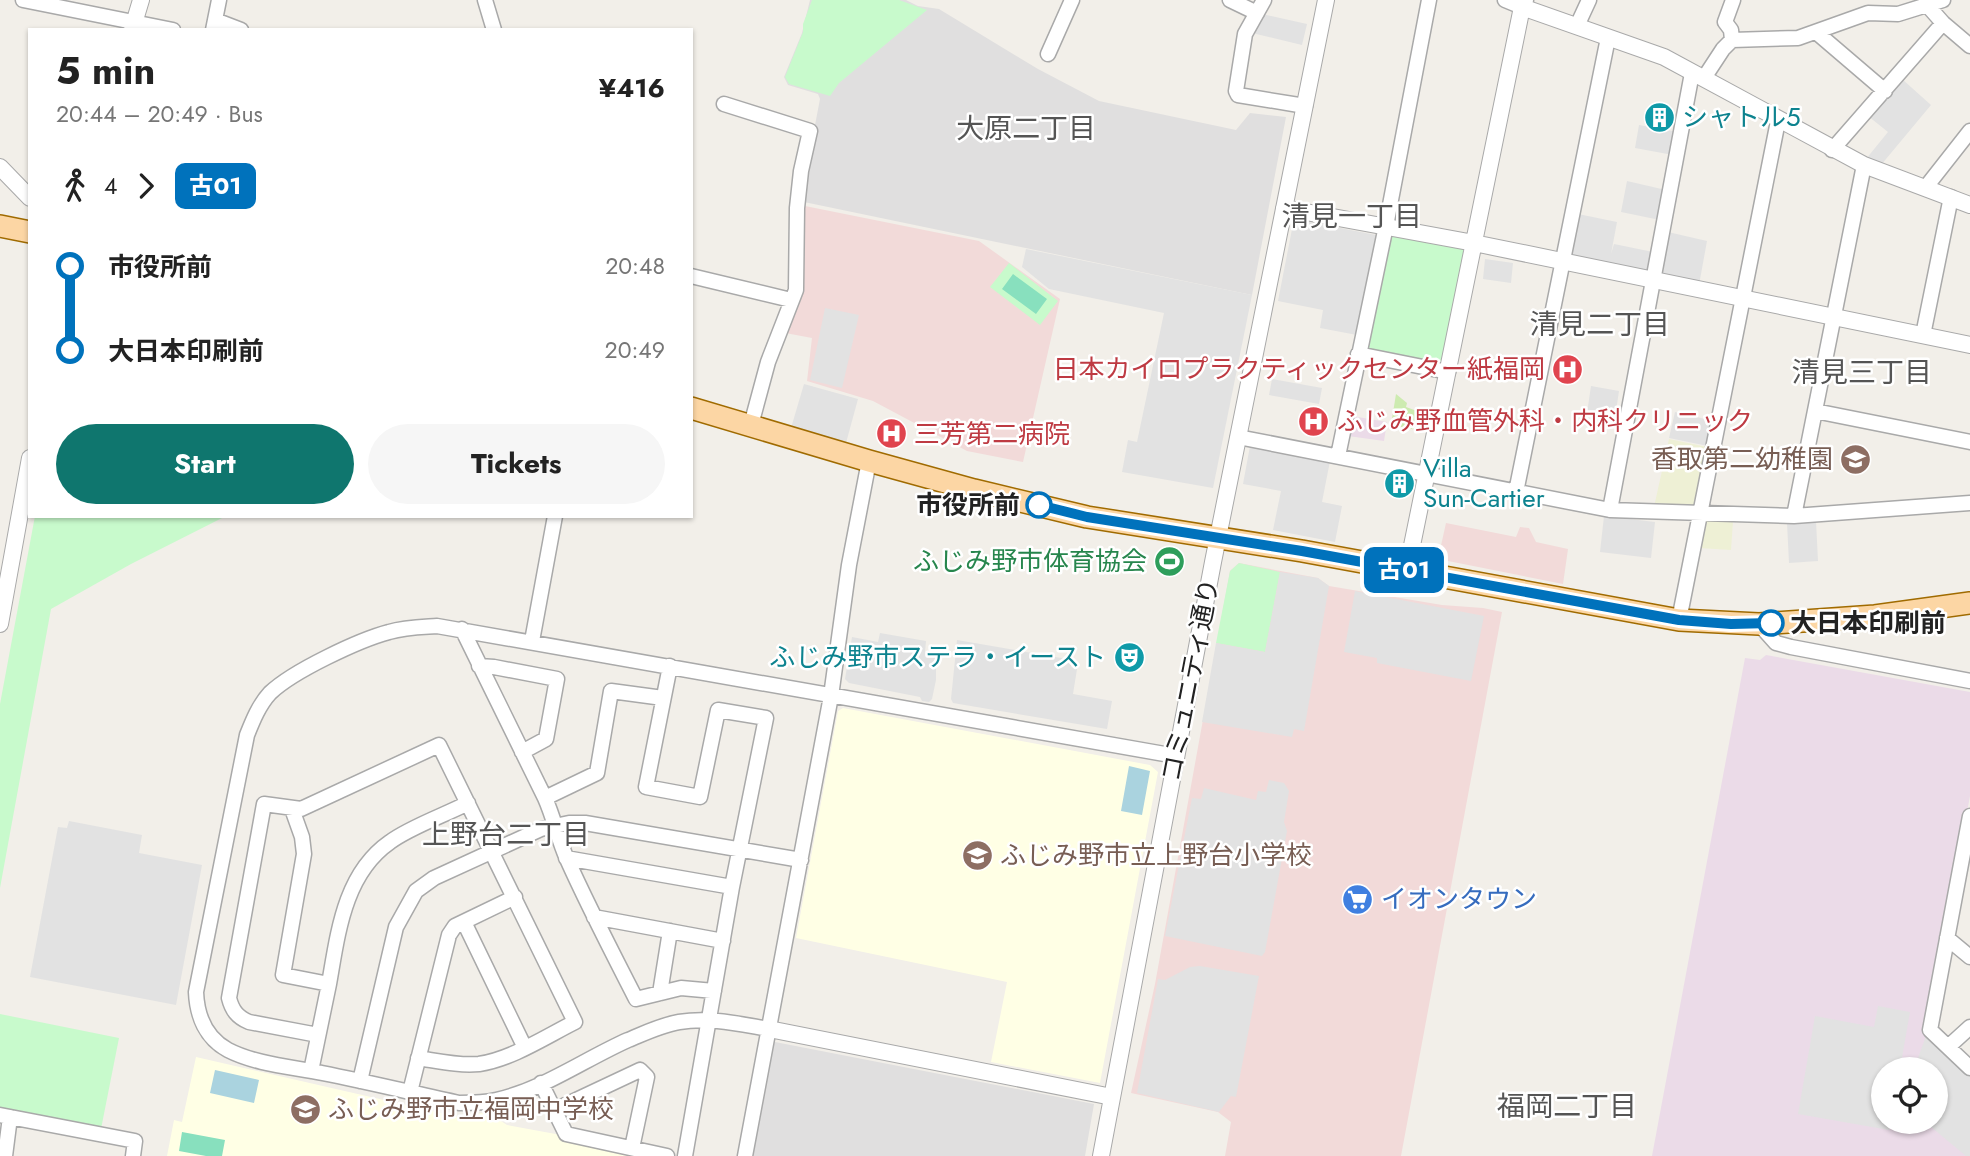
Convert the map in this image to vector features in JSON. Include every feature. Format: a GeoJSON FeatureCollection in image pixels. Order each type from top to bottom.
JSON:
{"type":"FeatureCollection","features":[{"type":"Feature","properties":{"kind":"main road"},"geometry":{"type":"LineString","coordinates":[[0,226],[28,232]]}},
{"type":"Feature","properties":{"kind":"main road"},"geometry":{"type":"LineString","coordinates":[[693,409],[974,490],[1087,517],[1407,570],[1679,620],[1759,624],[1875,616],[1970,603]]}},
{"type":"Feature","properties":{"kind":"street"},"geometry":{"type":"LineString","coordinates":[[23,0],[96,6],[133,25],[157,28]]}},
{"type":"Feature","properties":{"kind":"street"},"geometry":{"type":"LineString","coordinates":[[133,25],[141,0]]}},
{"type":"Feature","properties":{"kind":"street"},"geometry":{"type":"LineString","coordinates":[[214,25],[219,0]]}},
{"type":"Feature","properties":{"kind":"street"},"geometry":{"type":"LineString","coordinates":[[485,0],[493,28]]}},
{"type":"Feature","properties":{"kind":"street"},"geometry":{"type":"LineString","coordinates":[[1048,54],[1072,0]]}},
{"type":"Feature","properties":{"kind":"street"},"geometry":{"type":"LineString","coordinates":[[1230,0],[1257,13]]}},
{"type":"Feature","properties":{"kind":"street"},"geometry":{"type":"LineString","coordinates":[[1264,0],[1245,34],[1236,91],[1238,94],[1305,106]]}},
{"type":"Feature","properties":{"kind":"street","name":"コミュニティ通り"},"geometry":{"type":"LineString","coordinates":[[1101,1156],[1294,148],[1326,0]]}},
{"type":"Feature","properties":{"kind":"street"},"geometry":{"type":"LineString","coordinates":[[1338,456],[1429,0]]}},
{"type":"Feature","properties":{"kind":"street"},"geometry":{"type":"LineString","coordinates":[[1505,0],[1524,3],[1608,38],[1664,57],[1832,150],[1970,205]]}},
{"type":"Feature","properties":{"kind":"street"},"geometry":{"type":"LineString","coordinates":[[1577,26],[1588,0]]}},
{"type":"Feature","properties":{"kind":"street"},"geometry":{"type":"LineString","coordinates":[[1732,40],[1731,30],[1724,22],[1733,0]]}},
{"type":"Feature","properties":{"kind":"street"},"geometry":{"type":"LineString","coordinates":[[1610,510],[1654,281],[1698,76],[1732,40],[1798,38],[1868,13],[1899,14],[1943,0]]}},
{"type":"Feature","properties":{"kind":"street"},"geometry":{"type":"LineString","coordinates":[[1407,570],[1524,3]]}},
{"type":"Feature","properties":{"kind":"street"},"geometry":{"type":"LineString","coordinates":[[1928,6],[1970,46]]}},
{"type":"Feature","properties":{"kind":"street"},"geometry":{"type":"LineString","coordinates":[[1832,150],[1943,23]]}},
{"type":"Feature","properties":{"kind":"street"},"geometry":{"type":"LineString","coordinates":[[1816,32],[1885,91]]}},
{"type":"Feature","properties":{"kind":"street"},"geometry":{"type":"LineString","coordinates":[[1516,492],[1608,38]]}},
{"type":"Feature","properties":{"kind":"street"},"geometry":{"type":"LineString","coordinates":[[724,104],[810,131],[801,171],[797,208],[796,290],[768,362],[751,425]]}},
{"type":"Feature","properties":{"kind":"street"},"geometry":{"type":"LineString","coordinates":[[1679,620],[1778,121]]}},
{"type":"Feature","properties":{"kind":"street"},"geometry":{"type":"LineString","coordinates":[[1926,187],[1970,131]]}},
{"type":"Feature","properties":{"kind":"street"},"geometry":{"type":"LineString","coordinates":[[1794,516],[1864,165]]}},
{"type":"Feature","properties":{"kind":"street"},"geometry":{"type":"LineString","coordinates":[[0,167],[28,196]]}},
{"type":"Feature","properties":{"kind":"street"},"geometry":{"type":"LineString","coordinates":[[1923,335],[1951,197]]}},
{"type":"Feature","properties":{"kind":"street"},"geometry":{"type":"LineString","coordinates":[[1284,208],[1474,243],[1970,345]]}},
{"type":"Feature","properties":{"kind":"street"},"geometry":{"type":"LineString","coordinates":[[693,276],[791,300]]}},
{"type":"Feature","properties":{"kind":"street"},"geometry":{"type":"LineString","coordinates":[[1358,354],[1448,372]]}},
{"type":"Feature","properties":{"kind":"street"},"geometry":{"type":"LineString","coordinates":[[1815,411],[1970,442]]}},
{"type":"Feature","properties":{"kind":"street"},"geometry":{"type":"LineString","coordinates":[[1238,437],[1610,510],[1794,516],[1970,503]]}},
{"type":"Feature","properties":{"kind":"street"},"geometry":{"type":"LineString","coordinates":[[745,1156],[831,696],[849,565],[869,461]]}},
{"type":"Feature","properties":{"kind":"street"},"geometry":{"type":"LineString","coordinates":[[0,624],[28,468]]}},
{"type":"Feature","properties":{"kind":"street"},"geometry":{"type":"LineString","coordinates":[[532,641],[555,518]]}},
{"type":"Feature","properties":{"kind":"street"},"geometry":{"type":"LineString","coordinates":[[1759,624],[1776,643],[1791,648],[1970,681]]}},
{"type":"Feature","properties":{"kind":"street"},"geometry":{"type":"LineString","coordinates":[[1112,1097],[710,1020],[676,1022],[659,1027],[541,1083],[496,1100],[458,1103],[241,1055],[228,1049],[210,1034],[198,1012],[198,982],[247,735],[259,708],[271,692],[293,676],[391,631],[438,626],[462,629],[1176,756]]}},
{"type":"Feature","properties":{"kind":"street"},"geometry":{"type":"LineString","coordinates":[[462,629],[545,798],[566,858],[636,999],[681,988],[714,991]]}},
{"type":"Feature","properties":{"kind":"street"},"geometry":{"type":"LineString","coordinates":[[479,666],[557,679],[546,739],[522,752]]}},
{"type":"Feature","properties":{"kind":"street"},"geometry":{"type":"LineString","coordinates":[[670,667],[646,787],[700,797],[718,710],[766,718],[732,887],[685,1156]]}},
{"type":"Feature","properties":{"kind":"street"},"geometry":{"type":"LineString","coordinates":[[545,798],[597,773],[611,691],[663,698]]}},
{"type":"Feature","properties":{"kind":"street"},"geometry":{"type":"LineString","coordinates":[[318,1035],[241,1019],[235,1013],[229,998],[264,804],[301,809],[439,745],[575,1022],[525,1048],[478,1064],[456,1064],[418,1058]]}},
{"type":"Feature","properties":{"kind":"street"},"geometry":{"type":"LineString","coordinates":[[311,1071],[342,912],[369,862],[390,841],[468,803]]}},
{"type":"Feature","properties":{"kind":"street"},"geometry":{"type":"LineString","coordinates":[[292,809],[302,837],[304,854],[283,975],[329,984]]}},
{"type":"Feature","properties":{"kind":"street"},"geometry":{"type":"LineString","coordinates":[[1969,822],[1930,1030],[1970,1068]]}},
{"type":"Feature","properties":{"kind":"street"},"geometry":{"type":"LineString","coordinates":[[360,1081],[396,927],[416,891],[434,878],[541,828],[555,825],[585,824],[801,860]]}},
{"type":"Feature","properties":{"kind":"street"},"geometry":{"type":"LineString","coordinates":[[566,858],[732,887]]}},
{"type":"Feature","properties":{"kind":"street"},"geometry":{"type":"LineString","coordinates":[[1956,889],[1970,899]]}},
{"type":"Feature","properties":{"kind":"street"},"geometry":{"type":"LineString","coordinates":[[410,1092],[449,935],[455,926],[515,897]]}},
{"type":"Feature","properties":{"kind":"street"},"geometry":{"type":"LineString","coordinates":[[594,917],[723,941]]}},
{"type":"Feature","properties":{"kind":"street"},"geometry":{"type":"LineString","coordinates":[[464,922],[525,1048]]}},
{"type":"Feature","properties":{"kind":"street"},"geometry":{"type":"LineString","coordinates":[[660,993],[670,931]]}},
{"type":"Feature","properties":{"kind":"street"},"geometry":{"type":"LineString","coordinates":[[1947,938],[1970,957]]}},
{"type":"Feature","properties":{"kind":"street"},"geometry":{"type":"LineString","coordinates":[[1948,1047],[1970,1027]]}},
{"type":"Feature","properties":{"kind":"street"},"geometry":{"type":"LineString","coordinates":[[555,1110],[640,1070],[647,1077],[632,1148]]}},
{"type":"Feature","properties":{"kind":"street"},"geometry":{"type":"LineString","coordinates":[[541,1083],[566,1134],[667,1156]]}},
{"type":"Feature","properties":{"kind":"street"},"geometry":{"type":"LineString","coordinates":[[5,1156],[5,1116],[135,1141],[133,1156]]}},
{"type":"Feature","properties":{"kind":"shaded area"},"geometry":{"type":"Polygon","coordinates":[[[810,0],[906,0],[918,6],[939,9],[1038,69],[1099,101],[1236,130],[1250,113],[1286,117],[1252,295],[804,202],[806,172],[820,99],[818,94],[788,85],[784,77],[802,33],[810,0]]]}},
{"type":"Feature","properties":{"kind":"shaded area"},"geometry":{"type":"Polygon","coordinates":[[[1262,14],[1307,24],[1302,45],[1252,33],[1262,14]]]}},
{"type":"Feature","properties":{"kind":"shaded area"},"geometry":{"type":"Polygon","coordinates":[[[1902,79],[1931,105],[1881,165],[1866,159],[1888,132],[1868,116],[1902,79]]]}},
{"type":"Feature","properties":{"kind":"shaded area"},"geometry":{"type":"Polygon","coordinates":[[[1639,125],[1678,132],[1673,155],[1635,148],[1639,125]]]}},
{"type":"Feature","properties":{"kind":"shaded area"},"geometry":{"type":"Polygon","coordinates":[[[1627,181],[1666,190],[1660,220],[1621,212],[1627,181]]]}},
{"type":"Feature","properties":{"kind":"shaded area"},"geometry":{"type":"Polygon","coordinates":[[[805,206],[979,241],[1060,299],[1023,462],[967,451],[873,401],[807,381],[812,338],[780,332],[802,290],[805,206]]]}},
{"type":"Feature","properties":{"kind":"shaded area"},"geometry":{"type":"Polygon","coordinates":[[[1578,214],[1617,222],[1611,254],[1614,244],[1653,252],[1650,272],[1573,260],[1570,254],[1578,214]]]}},
{"type":"Feature","properties":{"kind":"shaded area"},"geometry":{"type":"Polygon","coordinates":[[[1294,219],[1376,235],[1357,335],[1320,328],[1323,310],[1278,301],[1294,219]]]}},
{"type":"Feature","properties":{"kind":"shaded area"},"geometry":{"type":"Polygon","coordinates":[[[1668,232],[1707,241],[1699,285],[1659,277],[1668,232]]]}},
{"type":"Feature","properties":{"kind":"shaded area"},"geometry":{"type":"Polygon","coordinates":[[[1026,249],[1252,295],[1213,488],[1122,472],[1128,440],[1137,442],[1164,313],[1049,289],[1022,267],[1026,249]]]}},
{"type":"Feature","properties":{"kind":"shaded area"},"geometry":{"type":"Polygon","coordinates":[[[1485,259],[1513,263],[1511,283],[1483,279],[1485,259]]]}},
{"type":"Feature","properties":{"kind":"shaded area"},"geometry":{"type":"Polygon","coordinates":[[[825,308],[859,315],[842,388],[810,380],[825,308]]]}},
{"type":"Feature","properties":{"kind":"shaded area"},"geometry":{"type":"Polygon","coordinates":[[[1272,379],[1322,388],[1319,404],[1269,395],[1272,379]]]}},
{"type":"Feature","properties":{"kind":"shaded area"},"geometry":{"type":"Polygon","coordinates":[[[804,384],[858,399],[846,443],[791,428],[804,384]]]}},
{"type":"Feature","properties":{"kind":"shaded area"},"geometry":{"type":"Polygon","coordinates":[[[1591,386],[1619,391],[1615,418],[1587,413],[1591,386]]]}},
{"type":"Feature","properties":{"kind":"shaded area"},"geometry":{"type":"Polygon","coordinates":[[[1675,412],[1714,421],[1708,446],[1669,438],[1675,412]]]}},
{"type":"Feature","properties":{"kind":"shaded area"},"geometry":{"type":"Polygon","coordinates":[[[1352,416],[1387,422],[1384,441],[1348,436],[1352,416]]]}},
{"type":"Feature","properties":{"kind":"shaded area"},"geometry":{"type":"Polygon","coordinates":[[[1669,439],[1707,447],[1695,509],[1654,507],[1669,439]]]}},
{"type":"Feature","properties":{"kind":"shaded area"},"geometry":{"type":"Polygon","coordinates":[[[1250,446],[1330,461],[1322,502],[1342,506],[1335,542],[1273,530],[1281,491],[1243,484],[1250,446]]]}},
{"type":"Feature","properties":{"kind":"shaded area"},"geometry":{"type":"Polygon","coordinates":[[[1604,516],[1655,522],[1651,558],[1600,552],[1604,516]]]}},
{"type":"Feature","properties":{"kind":"shaded area"},"geometry":{"type":"Polygon","coordinates":[[[1733,521],[1731,550],[1699,548],[1703,522],[1733,521]]]}},
{"type":"Feature","properties":{"kind":"shaded area"},"geometry":{"type":"Polygon","coordinates":[[[1816,521],[1818,561],[1789,563],[1787,523],[1816,521]]]}},
{"type":"Feature","properties":{"kind":"shaded area"},"geometry":{"type":"Polygon","coordinates":[[[1446,523],[1516,537],[1520,527],[1529,528],[1536,542],[1568,549],[1563,584],[1438,559],[1446,523]]]}},
{"type":"Feature","properties":{"kind":"shaded area"},"geometry":{"type":"Polygon","coordinates":[[[1239,563],[1318,578],[1329,586],[1502,612],[1401,1156],[1225,1156],[1231,1122],[1218,1112],[1131,1093],[1155,984],[1230,571],[1239,563]]]}},
{"type":"Feature","properties":{"kind":"shaded area"},"geometry":{"type":"Polygon","coordinates":[[[1280,572],[1318,578],[1329,586],[1304,731],[1294,729],[1292,737],[1202,722],[1216,643],[1265,652],[1280,572]]]}},
{"type":"Feature","properties":{"kind":"shaded area"},"geometry":{"type":"Polygon","coordinates":[[[1355,591],[1484,616],[1471,681],[1377,663],[1377,658],[1344,652],[1355,591]]]}},
{"type":"Feature","properties":{"kind":"shaded area"},"geometry":{"type":"Polygon","coordinates":[[[880,633],[926,641],[925,652],[936,654],[936,680],[929,702],[922,701],[920,697],[849,683],[845,679],[852,637],[878,642],[880,633]]]}},
{"type":"Feature","properties":{"kind":"shaded area"},"geometry":{"type":"Polygon","coordinates":[[[957,640],[1073,660],[1071,667],[1077,669],[1073,694],[1112,701],[1107,729],[953,703],[951,699],[957,640]]]}},
{"type":"Feature","properties":{"kind":"shaded area"},"geometry":{"type":"Polygon","coordinates":[[[1766,655],[1970,692],[1970,796],[1926,1031],[1935,1057],[1871,1057],[1871,1134],[1948,1134],[1948,1094],[1970,1156],[1652,1156],[1745,658],[1760,660],[1766,655]]]}},
{"type":"Feature","properties":{"kind":"shaded area","name":"ふじみ野市立上野台小学校"},"geometry":{"type":"Polygon","coordinates":[[[843,708],[1150,765],[1158,772],[1100,1083],[991,1062],[1007,982],[796,938],[838,711],[843,708]]]}},
{"type":"Feature","properties":{"kind":"shaded area"},"geometry":{"type":"Polygon","coordinates":[[[1269,780],[1284,783],[1289,791],[1284,822],[1287,831],[1265,952],[1262,956],[1165,936],[1192,798],[1201,799],[1204,788],[1256,800],[1258,791],[1266,792],[1269,780]]]}},
{"type":"Feature","properties":{"kind":"shaded area"},"geometry":{"type":"Polygon","coordinates":[[[69,821],[142,835],[139,853],[202,865],[176,1005],[30,977],[58,827],[67,828],[69,821]]]}},
{"type":"Feature","properties":{"kind":"shaded area"},"geometry":{"type":"Polygon","coordinates":[[[1200,966],[1259,976],[1236,1097],[1231,1096],[1219,1112],[1137,1093],[1158,979],[1165,980],[1190,967],[1200,966]]]}},
{"type":"Feature","properties":{"kind":"shaded area"},"geometry":{"type":"Polygon","coordinates":[[[1878,1006],[1910,1012],[1902,1057],[1871,1057],[1871,1127],[1798,1114],[1815,1016],[1874,1027],[1878,1006]]]}},
{"type":"Feature","properties":{"kind":"shaded area"},"geometry":{"type":"Polygon","coordinates":[[[1927,1033],[1970,1074],[1970,1156],[1966,1156],[1939,1134],[1948,1134],[1948,1057],[1918,1057],[1927,1033]]]}},
{"type":"Feature","properties":{"kind":"shaded area"},"geometry":{"type":"Polygon","coordinates":[[[775,1042],[1094,1104],[1085,1156],[751,1156],[771,1045],[775,1042]]]}},
{"type":"Feature","properties":{"kind":"shaded area","name":"ふじみ野市立福岡中学校"},"geometry":{"type":"Polygon","coordinates":[[[196,1057],[467,1119],[468,1114],[485,1113],[487,1119],[495,1117],[507,1125],[561,1135],[640,1156],[167,1156],[174,1120],[182,1122],[196,1057]]]}},
{"type":"Feature","properties":{"kind":"green space"},"geometry":{"type":"Polygon","coordinates":[[[812,0],[899,0],[927,10],[839,83],[830,96],[789,84],[785,77],[812,0]]]}},
{"type":"Feature","properties":{"kind":"green space"},"geometry":{"type":"Polygon","coordinates":[[[1388,235],[1465,249],[1444,366],[1366,351],[1388,235]]]}},
{"type":"Feature","properties":{"kind":"green space"},"geometry":{"type":"Polygon","coordinates":[[[1009,263],[1058,301],[1040,325],[990,287],[1009,263]]]}},
{"type":"Feature","properties":{"kind":"green space"},"geometry":{"type":"Polygon","coordinates":[[[1013,274],[1047,299],[1036,314],[1002,289],[1013,274]]]}},
{"type":"Feature","properties":{"kind":"green space"},"geometry":{"type":"Polygon","coordinates":[[[1396,394],[1407,403],[1406,407],[1417,411],[1420,417],[1430,415],[1427,432],[1391,425],[1396,394]]]}},
{"type":"Feature","properties":{"kind":"green space"},"geometry":{"type":"Polygon","coordinates":[[[35,518],[222,518],[131,564],[51,609],[0,888],[0,704],[35,518]]]}},
{"type":"Feature","properties":{"kind":"green space"},"geometry":{"type":"Polygon","coordinates":[[[1239,563],[1280,572],[1265,652],[1216,643],[1230,571],[1239,563]]]}},
{"type":"Feature","properties":{"kind":"green space"},"geometry":{"type":"Polygon","coordinates":[[[0,1014],[119,1038],[101,1129],[0,1111],[0,1014]]]}},
{"type":"Feature","properties":{"kind":"green space"},"geometry":{"type":"Polygon","coordinates":[[[182,1132],[225,1140],[222,1156],[179,1151],[182,1132]]]}},
{"type":"Feature","properties":{"kind":"water"},"geometry":{"type":"Polygon","coordinates":[[[1129,766],[1150,771],[1142,815],[1121,811],[1129,766]]]}},
{"type":"Feature","properties":{"kind":"water"},"geometry":{"type":"Polygon","coordinates":[[[215,1070],[259,1080],[254,1103],[210,1093],[215,1070]]]}},
{"type":"Feature","properties":{"kind":"bus line","name":"古01"},"geometry":{"type":"LineString","coordinates":[[1039,505],[1087,517],[1302,551],[1679,620],[1731,624],[1771,623]]}},
{"type":"Feature","properties":{"kind":"place","name":"シャトル5"},"geometry":{"type":"Point","coordinates":[1659,117]}},
{"type":"Feature","properties":{"kind":"place","name":"日本カイロプラクティックセンター紙福岡"},"geometry":{"type":"Point","coordinates":[1568,369]}},
{"type":"Feature","properties":{"kind":"place","name":"ふじみ野血管外科・内科クリニック"},"geometry":{"type":"Point","coordinates":[1314,421]}},
{"type":"Feature","properties":{"kind":"place","name":"三芳第二病院"},"geometry":{"type":"Point","coordinates":[891,434]}},
{"type":"Feature","properties":{"kind":"place","name":"香取第二幼稚園"},"geometry":{"type":"Point","coordinates":[1856,459]}},
{"type":"Feature","properties":{"kind":"place","name":"Villa Sun-Cartier"},"geometry":{"type":"Point","coordinates":[1400,483]}},
{"type":"Feature","properties":{"kind":"place","name":"市役所前"},"geometry":{"type":"Point","coordinates":[1039,505]}},
{"type":"Feature","properties":{"kind":"place","name":"ふじみ野市体育協会"},"geometry":{"type":"Point","coordinates":[1170,561]}},
{"type":"Feature","properties":{"kind":"place","name":"大日本印刷前"},"geometry":{"type":"Point","coordinates":[1771,623]}},
{"type":"Feature","properties":{"kind":"place","name":"ふじみ野市ステラ・イースト"},"geometry":{"type":"Point","coordinates":[1129,657]}},
{"type":"Feature","properties":{"kind":"place","name":"ふじみ野市立上野台小学校"},"geometry":{"type":"Point","coordinates":[977,855]}},
{"type":"Feature","properties":{"kind":"place","name":"イオンタウン"},"geometry":{"type":"Point","coordinates":[1358,899]}},
{"type":"Feature","properties":{"kind":"place","name":"ふじみ野市立福岡中学校"},"geometry":{"type":"Point","coordinates":[305,1109]}},
{"type":"Feature","properties":{"kind":"district","name":"大原二丁目"},"geometry":{"type":"Point","coordinates":[1026,128]}},
{"type":"Feature","properties":{"kind":"district","name":"清見一丁目"},"geometry":{"type":"Point","coordinates":[1352,216]}},
{"type":"Feature","properties":{"kind":"district","name":"清見二丁目"},"geometry":{"type":"Point","coordinates":[1600,324]}},
{"type":"Feature","properties":{"kind":"district","name":"清見三丁目"},"geometry":{"type":"Point","coordinates":[1862,372]}},
{"type":"Feature","properties":{"kind":"district","name":"上野台二丁目"},"geometry":{"type":"Point","coordinates":[506,834]}},
{"type":"Feature","properties":{"kind":"district","name":"福岡二丁目"},"geometry":{"type":"Point","coordinates":[1567,1106]}}]}
